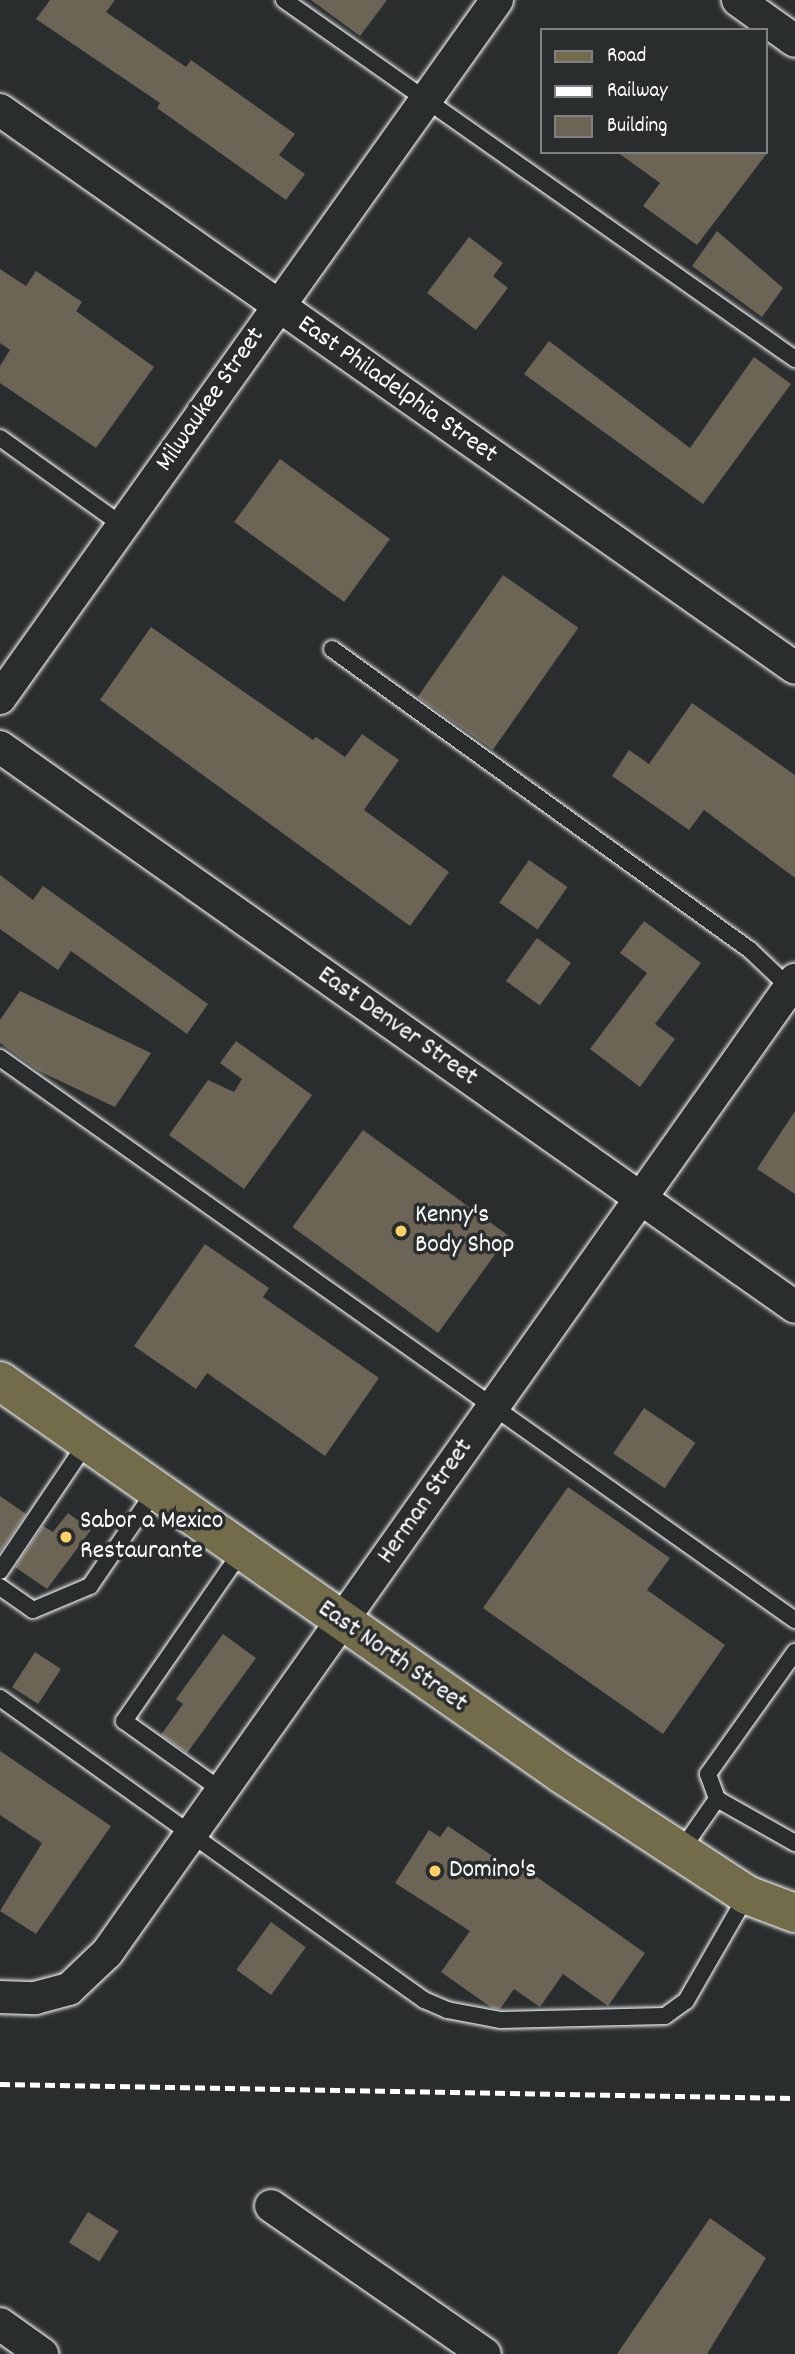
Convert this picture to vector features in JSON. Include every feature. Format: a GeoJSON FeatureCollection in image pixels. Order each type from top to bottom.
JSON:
{"type":"FeatureCollection","features":[{"type":"Feature","properties":{"kind":"main road","name":"East North Street"},"geometry":{"type":"LineString","coordinates":[[0,1381],[341,1622],[680,1852],[747,1895],[795,1913]]}},
{"type":"Feature","properties":{"kind":"street","name":"Milwaukee Street"},"geometry":{"type":"LineString","coordinates":[[0,698],[497,0]]}},
{"type":"Feature","properties":{"kind":"street"},"geometry":{"type":"LineString","coordinates":[[738,0],[795,41]]}},
{"type":"Feature","properties":{"kind":"street","name":"East Philadelphia Street"},"geometry":{"type":"LineString","coordinates":[[0,110],[795,668]]}},
{"type":"Feature","properties":{"kind":"street","name":"East Denver Street"},"geometry":{"type":"LineString","coordinates":[[0,747],[795,1307]]}},
{"type":"Feature","properties":{"kind":"street","name":"Herman Street"},"geometry":{"type":"LineString","coordinates":[[0,1997],[35,1998],[85,1979],[793,987]]}},
{"type":"Feature","properties":{"kind":"street"},"geometry":{"type":"LineString","coordinates":[[271,2206],[485,2354]]}},
{"type":"Feature","properties":{"kind":"street"},"geometry":{"type":"LineString","coordinates":[[0,2324],[42,2354]]}},
{"type":"Feature","properties":{"kind":"lane"},"geometry":{"type":"LineString","coordinates":[[284,0],[795,359]]}},
{"type":"Feature","properties":{"kind":"lane"},"geometry":{"type":"LineString","coordinates":[[0,438],[122,525]]}},
{"type":"Feature","properties":{"kind":"lane"},"geometry":{"type":"LineString","coordinates":[[332,649],[750,950],[793,987]]}},
{"type":"Feature","properties":{"kind":"lane"},"geometry":{"type":"LineString","coordinates":[[0,1058],[795,1620]]}},
{"type":"Feature","properties":{"kind":"lane"},"geometry":{"type":"LineString","coordinates":[[0,1571],[87,1442]]}},
{"type":"Feature","properties":{"kind":"lane"},"geometry":{"type":"LineString","coordinates":[[0,1587],[33,1610],[90,1586],[155,1491]]}},
{"type":"Feature","properties":{"kind":"lane"},"geometry":{"type":"LineString","coordinates":[[221,1790],[124,1721],[241,1552]]}},
{"type":"Feature","properties":{"kind":"lane"},"geometry":{"type":"LineString","coordinates":[[795,1652],[708,1774],[717,1800],[795,1843]]}},
{"type":"Feature","properties":{"kind":"lane"},"geometry":{"type":"LineString","coordinates":[[0,1698],[424,2000],[501,2020],[618,2020],[677,2010],[747,1895]]}},
{"type":"Feature","properties":{"kind":"lane"},"geometry":{"type":"LineString","coordinates":[[680,1852],[717,1800]]}},
{"type":"Feature","properties":{"kind":"building"},"geometry":{"type":"Polygon","coordinates":[[[50,0],[115,0],[106,12],[186,67],[191,60],[295,134],[279,155],[305,174],[286,200],[157,108],[160,103],[36,19],[50,0]]]}},
{"type":"Feature","properties":{"kind":"building"},"geometry":{"type":"Polygon","coordinates":[[[311,0],[387,0],[360,36],[311,0]]]}},
{"type":"Feature","properties":{"kind":"building"},"geometry":{"type":"Polygon","coordinates":[[[620,154],[766,154],[697,245],[643,206],[660,183],[620,154]]]}},
{"type":"Feature","properties":{"kind":"building"},"geometry":{"type":"Polygon","coordinates":[[[717,231],[783,288],[762,317],[692,266],[717,231]]]}},
{"type":"Feature","properties":{"kind":"building"},"geometry":{"type":"Polygon","coordinates":[[[469,237],[503,263],[493,276],[508,288],[476,330],[427,293],[469,237]]]}},
{"type":"Feature","properties":{"kind":"building"},"geometry":{"type":"Polygon","coordinates":[[[0,269],[26,286],[36,271],[82,302],[76,311],[154,367],[96,448],[0,383],[0,366],[10,350],[0,343],[0,269]]]}},
{"type":"Feature","properties":{"kind":"building"},"geometry":{"type":"Polygon","coordinates":[[[549,341],[690,448],[754,357],[791,384],[703,504],[524,374],[549,341]]]}},
{"type":"Feature","properties":{"kind":"building"},"geometry":{"type":"Polygon","coordinates":[[[280,459],[390,539],[344,602],[234,522],[280,459]]]}},
{"type":"Feature","properties":{"kind":"building"},"geometry":{"type":"Polygon","coordinates":[[[503,575],[578,628],[493,750],[418,697],[503,575]]]}},
{"type":"Feature","properties":{"kind":"building"},"geometry":{"type":"Polygon","coordinates":[[[151,627],[313,740],[316,737],[345,757],[362,734],[399,760],[364,810],[449,872],[410,926],[100,700],[151,627]]]}},
{"type":"Feature","properties":{"kind":"building"},"geometry":{"type":"Polygon","coordinates":[[[692,703],[795,775],[795,878],[704,810],[689,830],[612,776],[629,750],[649,764],[692,703]]]}},
{"type":"Feature","properties":{"kind":"building"},"geometry":{"type":"Polygon","coordinates":[[[529,860],[568,887],[538,930],[499,903],[529,860]]]}},
{"type":"Feature","properties":{"kind":"building"},"geometry":{"type":"Polygon","coordinates":[[[0,875],[33,900],[43,886],[208,1004],[187,1034],[71,951],[58,970],[0,929],[0,875]]]}},
{"type":"Feature","properties":{"kind":"building"},"geometry":{"type":"Polygon","coordinates":[[[644,921],[701,963],[655,1024],[675,1039],[640,1087],[590,1049],[647,973],[620,953],[644,921]]]}},
{"type":"Feature","properties":{"kind":"building"},"geometry":{"type":"Polygon","coordinates":[[[537,938],[571,963],[540,1006],[506,981],[537,938]]]}},
{"type":"Feature","properties":{"kind":"building"},"geometry":{"type":"Polygon","coordinates":[[[20,991],[151,1053],[115,1107],[39,1071],[0,1043],[0,1020],[20,991]]]}},
{"type":"Feature","properties":{"kind":"building"},"geometry":{"type":"Polygon","coordinates":[[[236,1041],[312,1095],[244,1189],[169,1135],[208,1080],[234,1092],[242,1079],[220,1063],[236,1041]]]}},
{"type":"Feature","properties":{"kind":"building"},"geometry":{"type":"Polygon","coordinates":[[[795,1111],[795,1194],[757,1169],[795,1111]]]}},
{"type":"Feature","properties":{"kind":"building","name":"Kenny's Body Shop"},"geometry":{"type":"Polygon","coordinates":[[[363,1130],[509,1236],[438,1333],[292,1227],[363,1130]]]}},
{"type":"Feature","properties":{"kind":"building"},"geometry":{"type":"Polygon","coordinates":[[[205,1244],[269,1288],[263,1297],[379,1378],[325,1456],[207,1373],[196,1389],[134,1346],[205,1244]]]}},
{"type":"Feature","properties":{"kind":"building"},"geometry":{"type":"Polygon","coordinates":[[[644,1408],[695,1443],[665,1488],[613,1454],[644,1408]]]}},
{"type":"Feature","properties":{"kind":"building"},"geometry":{"type":"Polygon","coordinates":[[[568,1487],[670,1558],[647,1590],[725,1645],[663,1734],[483,1608],[568,1487]]]}},
{"type":"Feature","properties":{"kind":"building"},"geometry":{"type":"Polygon","coordinates":[[[0,1496],[26,1514],[0,1552],[0,1496]]]}},
{"type":"Feature","properties":{"kind":"building"},"geometry":{"type":"Polygon","coordinates":[[[68,1513],[91,1530],[47,1589],[15,1567],[43,1526],[53,1532],[68,1513]]]}},
{"type":"Feature","properties":{"kind":"building"},"geometry":{"type":"Polygon","coordinates":[[[223,1634],[256,1658],[187,1753],[161,1735],[183,1704],[176,1699],[223,1634]]]}},
{"type":"Feature","properties":{"kind":"building"},"geometry":{"type":"Polygon","coordinates":[[[35,1652],[61,1669],[38,1704],[12,1687],[35,1652]]]}},
{"type":"Feature","properties":{"kind":"building"},"geometry":{"type":"Polygon","coordinates":[[[0,1751],[111,1826],[36,1934],[0,1911],[42,1843],[0,1815],[0,1751]]]}},
{"type":"Feature","properties":{"kind":"building"},"geometry":{"type":"Polygon","coordinates":[[[448,1826],[512,1869],[517,1863],[645,1953],[608,2006],[563,1974],[540,2007],[514,1989],[500,2009],[492,2008],[441,1972],[470,1931],[395,1883],[429,1830],[440,1837],[448,1826]]]}},
{"type":"Feature","properties":{"kind":"building"},"geometry":{"type":"Polygon","coordinates":[[[271,1922],[306,1947],[271,1995],[236,1970],[271,1922]]]}},
{"type":"Feature","properties":{"kind":"building"},"geometry":{"type":"Polygon","coordinates":[[[88,2212],[119,2231],[99,2262],[69,2243],[88,2212]]]}},
{"type":"Feature","properties":{"kind":"building"},"geometry":{"type":"Polygon","coordinates":[[[710,2218],[766,2258],[707,2354],[617,2354],[710,2218]]]}},
{"type":"Feature","properties":{"kind":"railway"},"geometry":{"type":"LineString","coordinates":[[0,2084],[795,2098]]}},
{"type":"Feature","properties":{"kind":"place","name":"Kenny's Body Shop"},"geometry":{"type":"Point","coordinates":[401,1231]}},
{"type":"Feature","properties":{"kind":"place","name":"Sabor a Mexico Restaurante"},"geometry":{"type":"Point","coordinates":[66,1537]}},
{"type":"Feature","properties":{"kind":"place","name":"Domino's"},"geometry":{"type":"Point","coordinates":[435,1871]}}]}
